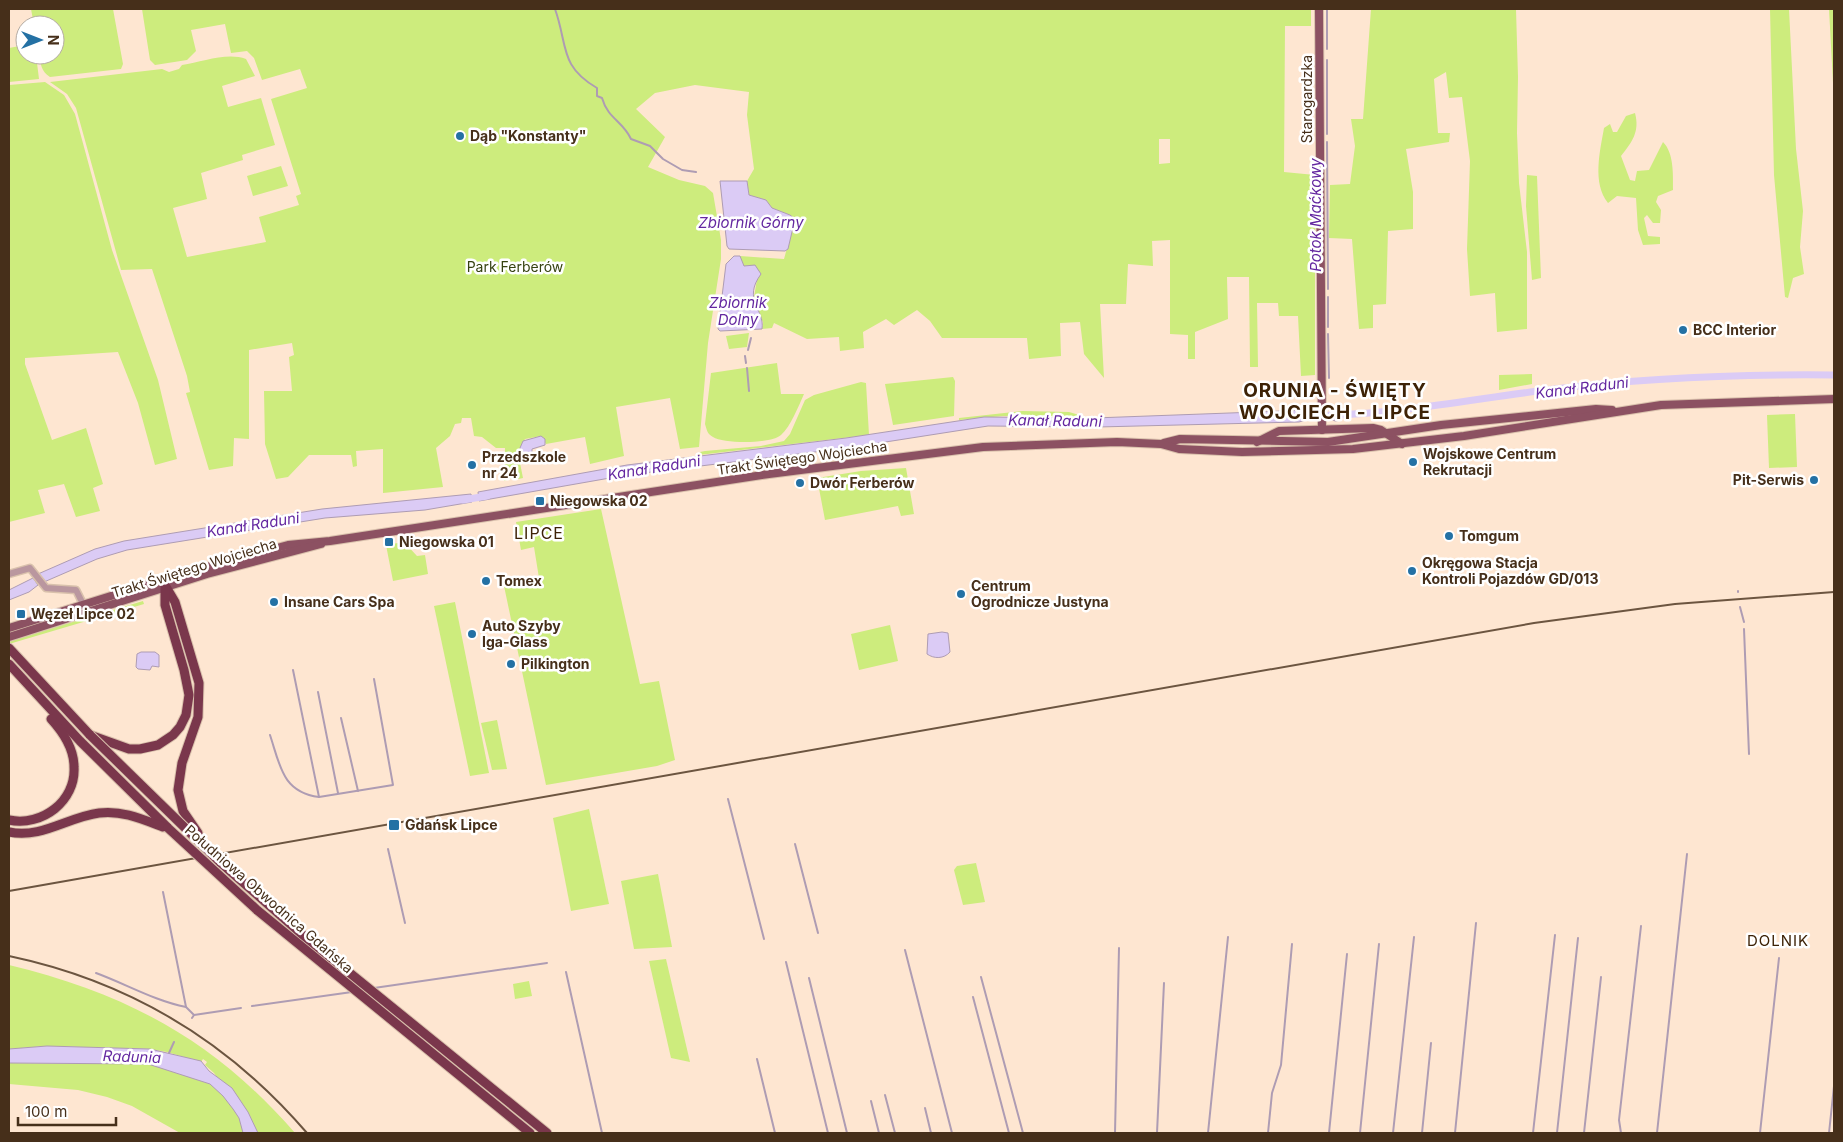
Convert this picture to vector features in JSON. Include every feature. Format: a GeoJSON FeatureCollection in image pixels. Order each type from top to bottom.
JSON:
{"type":"FeatureCollection","features":[{"type":"Feature","properties":{"kind":"highway"},"geometry":{"type":"LineString","coordinates":[[164,584],[174,602],[180,620],[198,677],[200,698],[196,723],[180,772],[179,798],[189,821],[220,862]]}},
{"type":"Feature","properties":{"kind":"highway"},"geometry":{"type":"LineString","coordinates":[[90,736],[122,747],[140,749],[165,740],[180,727],[186,715],[189,695],[184,670],[165,606],[164,584]]}},
{"type":"Feature","properties":{"kind":"highway","name":"Południowa Obwodnica Gdańska"},"geometry":{"type":"LineString","coordinates":[[9,648],[90,736],[220,862],[362,983],[547,1133]]}},
{"type":"Feature","properties":{"kind":"highway","name":"Południowa Obwodnica Gdańska"},"geometry":{"type":"LineString","coordinates":[[9,664],[168,828],[312,957],[530,1133]]}},
{"type":"Feature","properties":{"kind":"highway"},"geometry":{"type":"LineString","coordinates":[[9,820],[34,820],[50,813],[66,797],[72,783],[74,766],[71,750],[37,695]]}},
{"type":"Feature","properties":{"kind":"highway"},"geometry":{"type":"LineString","coordinates":[[9,832],[30,833],[81,817],[108,813],[126,814],[168,828]]}},
{"type":"Feature","properties":{"kind":"main road","name":"Starogardzka"},"geometry":{"type":"LineString","coordinates":[[1319,9],[1322,430]]}},
{"type":"Feature","properties":{"kind":"main road","name":"Trakt Świętego Wojciecha"},"geometry":{"type":"LineString","coordinates":[[9,637],[288,544],[330,540],[880,458],[1030,444],[1117,442],[1161,444],[1179,449],[1242,452],[1353,449],[1596,417],[1616,411],[1661,405],[1834,399]]}},
{"type":"Feature","properties":{"kind":"main road","name":"Trakt Świętego Wojciecha"},"geometry":{"type":"LineString","coordinates":[[1161,444],[1180,439],[1328,442],[1441,425],[1596,409],[1616,411]]}},
{"type":"Feature","properties":{"kind":"main road"},"geometry":{"type":"LineString","coordinates":[[1242,452],[1275,432],[1373,428],[1387,434],[1402,444]]}},
{"type":"Feature","properties":{"kind":"main road","name":"Trakt Świętego Wojciecha"},"geometry":{"type":"LineString","coordinates":[[9,628],[83,604],[164,584]]}},
{"type":"Feature","properties":{"kind":"street"},"geometry":{"type":"LineString","coordinates":[[9,574],[32,571],[43,585],[49,589],[72,588],[76,590],[83,604]]}},
{"type":"Feature","properties":{"kind":"green space"},"geometry":{"type":"Polygon","coordinates":[[[31,9],[113,9],[123,64],[121,69],[50,77],[41,65],[65,65],[65,15],[32,15],[31,9]]]}},
{"type":"Feature","properties":{"kind":"green space","name":"Park Ferberów"},"geometry":{"type":"Polygon","coordinates":[[[142,9],[1311,9],[1311,26],[1285,26],[1284,172],[1315,175],[1315,375],[1301,376],[1298,316],[1279,316],[1278,303],[1257,303],[1258,367],[1250,367],[1249,277],[1227,277],[1228,319],[1195,332],[1195,359],[1188,359],[1188,335],[1170,334],[1170,240],[1152,241],[1153,266],[1128,264],[1126,304],[1100,304],[1104,378],[1084,354],[1080,322],[1060,323],[1061,356],[1029,359],[1027,338],[942,338],[930,321],[917,310],[894,325],[886,319],[863,332],[864,348],[840,351],[839,337],[807,339],[774,323],[772,328],[762,329],[763,322],[753,303],[757,279],[748,267],[743,266],[740,256],[784,259],[795,219],[772,208],[766,200],[749,195],[747,181],[754,169],[747,115],[749,92],[695,85],[655,93],[636,109],[665,137],[648,167],[679,180],[705,186],[713,193],[721,240],[721,259],[708,343],[699,447],[680,449],[670,398],[616,407],[624,456],[590,464],[585,437],[546,444],[541,436],[525,439],[520,448],[522,457],[519,458],[523,478],[514,480],[512,478],[504,481],[505,448],[496,448],[482,437],[474,436],[471,418],[462,418],[461,423],[455,424],[450,436],[436,448],[443,487],[383,493],[383,449],[356,451],[357,466],[353,467],[351,455],[309,455],[288,477],[276,479],[265,444],[264,391],[292,391],[289,357],[294,355],[292,343],[249,350],[249,439],[234,438],[233,466],[209,470],[186,393],[190,392],[187,376],[152,269],[121,270],[76,108],[67,94],[50,82],[162,69],[169,72],[179,69],[182,65],[214,58],[239,57],[246,59],[255,76],[222,86],[228,107],[261,98],[275,145],[242,155],[243,160],[201,173],[207,199],[173,208],[187,257],[266,242],[259,217],[299,205],[296,196],[301,194],[271,99],[307,88],[300,69],[262,80],[254,58],[247,51],[231,53],[225,24],[191,30],[196,51],[187,60],[155,65],[150,60],[142,9]],[[1159,139],[1159,164],[1170,163],[1170,139],[1159,139]]]}},
{"type":"Feature","properties":{"kind":"green space"},"geometry":{"type":"Polygon","coordinates":[[[1371,9],[1516,9],[1517,133],[1519,183],[1527,252],[1527,329],[1497,332],[1495,293],[1470,296],[1467,249],[1470,161],[1462,97],[1449,98],[1446,72],[1434,79],[1438,133],[1450,133],[1449,142],[1406,149],[1413,192],[1413,229],[1388,231],[1386,304],[1373,305],[1373,328],[1359,329],[1352,239],[1329,238],[1330,185],[1350,184],[1355,146],[1351,119],[1363,119],[1371,9]]]}},
{"type":"Feature","properties":{"kind":"green space"},"geometry":{"type":"Polygon","coordinates":[[[1770,9],[1789,9],[1796,149],[1803,211],[1800,247],[1804,274],[1793,278],[1788,298],[1785,297],[1774,175],[1770,9]]]}},
{"type":"Feature","properties":{"kind":"green space"},"geometry":{"type":"Polygon","coordinates":[[[1829,9],[1834,9],[1833,83],[1829,9]]]}},
{"type":"Feature","properties":{"kind":"green space"},"geometry":{"type":"Polygon","coordinates":[[[15,47],[15,65],[37,65],[39,79],[9,82],[9,48],[15,47]]]}},
{"type":"Feature","properties":{"kind":"green space"},"geometry":{"type":"Polygon","coordinates":[[[45,82],[64,95],[75,114],[112,250],[158,380],[177,459],[155,465],[138,403],[118,352],[25,358],[25,364],[52,440],[86,428],[103,484],[93,488],[100,511],[76,517],[64,484],[38,490],[45,513],[9,522],[9,85],[45,82]]]}},
{"type":"Feature","properties":{"kind":"green space"},"geometry":{"type":"Polygon","coordinates":[[[1635,113],[1636,131],[1632,141],[1621,156],[1630,180],[1635,181],[1637,171],[1649,170],[1663,142],[1671,158],[1673,190],[1658,196],[1656,202],[1661,210],[1660,223],[1653,223],[1647,215],[1644,218],[1648,236],[1660,237],[1660,244],[1643,245],[1638,230],[1636,198],[1617,196],[1608,203],[1600,186],[1599,167],[1604,128],[1610,124],[1613,132],[1617,132],[1626,116],[1635,113]]]}},
{"type":"Feature","properties":{"kind":"green space"},"geometry":{"type":"Polygon","coordinates":[[[281,166],[288,186],[253,196],[247,176],[281,166]]]}},
{"type":"Feature","properties":{"kind":"green space"},"geometry":{"type":"Polygon","coordinates":[[[1527,175],[1537,176],[1541,278],[1532,280],[1526,206],[1527,175]]]}},
{"type":"Feature","properties":{"kind":"green space"},"geometry":{"type":"Polygon","coordinates":[[[749,333],[747,347],[729,349],[726,336],[749,333]]]}},
{"type":"Feature","properties":{"kind":"green space"},"geometry":{"type":"Polygon","coordinates":[[[777,363],[781,394],[804,394],[785,431],[776,438],[747,442],[727,441],[710,435],[705,424],[711,373],[777,363]]]}},
{"type":"Feature","properties":{"kind":"green space"},"geometry":{"type":"Polygon","coordinates":[[[1532,374],[1532,384],[1499,390],[1499,375],[1532,374]]]}},
{"type":"Feature","properties":{"kind":"green space"},"geometry":{"type":"Polygon","coordinates":[[[953,377],[955,381],[954,416],[893,425],[885,384],[953,377]]]}},
{"type":"Feature","properties":{"kind":"green space"},"geometry":{"type":"Polygon","coordinates":[[[861,382],[866,383],[869,435],[699,455],[700,452],[705,451],[761,446],[784,441],[790,434],[805,400],[814,395],[861,382]]]}},
{"type":"Feature","properties":{"kind":"green space"},"geometry":{"type":"Polygon","coordinates":[[[1022,411],[1069,412],[1086,417],[1003,416],[959,420],[959,418],[1022,411]]]}},
{"type":"Feature","properties":{"kind":"green space"},"geometry":{"type":"Polygon","coordinates":[[[1795,414],[1797,467],[1769,468],[1767,415],[1795,414]]]}},
{"type":"Feature","properties":{"kind":"green space"},"geometry":{"type":"Polygon","coordinates":[[[906,468],[914,514],[901,516],[898,506],[825,520],[817,478],[861,471],[906,468]]]}},
{"type":"Feature","properties":{"kind":"green space"},"geometry":{"type":"Polygon","coordinates":[[[601,509],[640,684],[659,681],[675,760],[657,766],[546,785],[504,586],[539,578],[534,547],[521,550],[516,522],[601,509]]]}},
{"type":"Feature","properties":{"kind":"green space"},"geometry":{"type":"Polygon","coordinates":[[[404,542],[417,556],[425,555],[428,574],[393,581],[386,545],[404,542]]]}},
{"type":"Feature","properties":{"kind":"green space"},"geometry":{"type":"Polygon","coordinates":[[[143,601],[144,604],[9,644],[9,641],[143,601]]]}},
{"type":"Feature","properties":{"kind":"green space"},"geometry":{"type":"Polygon","coordinates":[[[455,602],[489,773],[470,776],[434,606],[455,602]]]}},
{"type":"Feature","properties":{"kind":"green space"},"geometry":{"type":"Polygon","coordinates":[[[890,625],[898,661],[859,670],[851,634],[890,625]]]}},
{"type":"Feature","properties":{"kind":"green space"},"geometry":{"type":"Polygon","coordinates":[[[497,720],[507,769],[492,770],[481,723],[497,720]]]}},
{"type":"Feature","properties":{"kind":"green space"},"geometry":{"type":"Polygon","coordinates":[[[589,809],[609,904],[571,911],[553,818],[589,809]]]}},
{"type":"Feature","properties":{"kind":"green space"},"geometry":{"type":"Polygon","coordinates":[[[976,863],[985,902],[963,905],[954,870],[957,866],[976,863]]]}},
{"type":"Feature","properties":{"kind":"green space"},"geometry":{"type":"Polygon","coordinates":[[[658,874],[672,947],[634,949],[621,881],[658,874]]]}},
{"type":"Feature","properties":{"kind":"green space"},"geometry":{"type":"Polygon","coordinates":[[[666,959],[690,1062],[671,1058],[649,961],[666,959]]]}},
{"type":"Feature","properties":{"kind":"green space"},"geometry":{"type":"Polygon","coordinates":[[[9,965],[92,990],[130,1006],[166,1025],[200,1047],[233,1072],[264,1100],[295,1133],[257,1133],[214,1073],[205,1065],[207,1062],[203,1059],[201,1062],[150,1049],[47,1046],[9,1049],[9,965]]]}},
{"type":"Feature","properties":{"kind":"green space"},"geometry":{"type":"Polygon","coordinates":[[[529,981],[532,996],[515,999],[513,984],[529,981]]]}},
{"type":"Feature","properties":{"kind":"green space"},"geometry":{"type":"Polygon","coordinates":[[[131,1060],[170,1063],[225,1092],[247,1133],[180,1133],[132,1106],[107,1097],[78,1090],[9,1084],[9,1063],[113,1064],[131,1060]]]}},
{"type":"Feature","properties":{"kind":"water","name":"Zbiornik Górny"},"geometry":{"type":"Polygon","coordinates":[[[720,181],[747,181],[749,195],[766,200],[772,208],[795,219],[788,249],[785,251],[729,249],[727,246],[720,181]]]}},
{"type":"Feature","properties":{"kind":"water","name":"Zbiornik Dolny"},"geometry":{"type":"Polygon","coordinates":[[[734,256],[740,256],[744,266],[755,265],[761,274],[756,283],[754,298],[762,322],[762,329],[720,331],[718,329],[726,264],[734,256]]]}},
{"type":"Feature","properties":{"kind":"water"},"geometry":{"type":"Polygon","coordinates":[[[1336,409],[1342,415],[1336,421],[1330,415],[1336,409]]]}},
{"type":"Feature","properties":{"kind":"water"},"geometry":{"type":"Polygon","coordinates":[[[1311,410],[1310,419],[1299,422],[1098,427],[988,426],[847,448],[627,475],[479,501],[478,492],[627,465],[846,438],[984,417],[1094,418],[1311,410]]]}},
{"type":"Feature","properties":{"kind":"water"},"geometry":{"type":"Polygon","coordinates":[[[541,436],[545,439],[545,445],[532,449],[532,458],[522,457],[520,448],[523,441],[541,436]]]}},
{"type":"Feature","properties":{"kind":"water"},"geometry":{"type":"Polygon","coordinates":[[[471,494],[472,502],[425,510],[325,518],[127,550],[97,559],[44,582],[38,574],[95,549],[124,541],[322,509],[471,494]]]}},
{"type":"Feature","properties":{"kind":"water"},"geometry":{"type":"Polygon","coordinates":[[[33,578],[38,585],[29,592],[9,600],[9,590],[33,578]]]}},
{"type":"Feature","properties":{"kind":"water"},"geometry":{"type":"Polygon","coordinates":[[[948,633],[950,652],[939,658],[927,654],[928,634],[948,633]]]}},
{"type":"Feature","properties":{"kind":"water"},"geometry":{"type":"Polygon","coordinates":[[[141,652],[155,652],[159,655],[159,667],[152,666],[150,670],[138,669],[136,667],[137,654],[141,652]]]}},
{"type":"Feature","properties":{"kind":"water","name":"Radunia"},"geometry":{"type":"Polygon","coordinates":[[[47,1046],[150,1049],[201,1061],[209,1071],[232,1088],[248,1112],[258,1133],[243,1133],[239,1118],[233,1109],[210,1084],[148,1064],[9,1063],[9,1049],[47,1046]]]}},
{"type":"Feature","properties":{"kind":"waterway"},"geometry":{"type":"LineString","coordinates":[[555,9],[570,63],[585,80],[597,88],[597,96],[602,98],[608,111],[624,128],[631,139],[650,146],[663,159],[682,170],[696,172]]}},
{"type":"Feature","properties":{"kind":"waterway","name":"Potok Maćkowy"},"geometry":{"type":"LineString","coordinates":[[1327,9],[1327,49]]}},
{"type":"Feature","properties":{"kind":"waterway","name":"Potok Maćkowy"},"geometry":{"type":"LineString","coordinates":[[1327,60],[1327,134]]}},
{"type":"Feature","properties":{"kind":"waterway","name":"Potok Maćkowy"},"geometry":{"type":"LineString","coordinates":[[1327,142],[1328,289]]}},
{"type":"Feature","properties":{"kind":"waterway","name":"Potok Maćkowy"},"geometry":{"type":"LineString","coordinates":[[1328,297],[1328,327]]}},
{"type":"Feature","properties":{"kind":"waterway","name":"Potok Maćkowy"},"geometry":{"type":"LineString","coordinates":[[1328,334],[1329,378]]}},
{"type":"Feature","properties":{"kind":"waterway"},"geometry":{"type":"LineString","coordinates":[[748,350],[751,338]]}},
{"type":"Feature","properties":{"kind":"waterway"},"geometry":{"type":"LineString","coordinates":[[745,356],[746,363]]}},
{"type":"Feature","properties":{"kind":"waterway"},"geometry":{"type":"LineString","coordinates":[[747,368],[749,391]]}},
{"type":"Feature","properties":{"kind":"waterway","name":"Kanał Raduni"},"geometry":{"type":"LineString","coordinates":[[1330,415],[1411,409],[1618,382],[1726,376],[1834,375]]}},
{"type":"Feature","properties":{"kind":"waterway","name":"Kanał Raduni"},"geometry":{"type":"LineString","coordinates":[[463,500],[487,496]]}},
{"type":"Feature","properties":{"kind":"waterway"},"geometry":{"type":"LineString","coordinates":[[1740,607],[1744,622]]}},
{"type":"Feature","properties":{"kind":"waterway"},"geometry":{"type":"LineString","coordinates":[[1744,629],[1749,754]]}},
{"type":"Feature","properties":{"kind":"waterway"},"geometry":{"type":"LineString","coordinates":[[293,670],[319,797]]}},
{"type":"Feature","properties":{"kind":"waterway"},"geometry":{"type":"LineString","coordinates":[[270,735],[284,775],[297,789],[307,794],[319,797],[393,785],[374,679]]}},
{"type":"Feature","properties":{"kind":"waterway"},"geometry":{"type":"LineString","coordinates":[[318,692],[338,793]]}},
{"type":"Feature","properties":{"kind":"waterway"},"geometry":{"type":"LineString","coordinates":[[341,718],[358,791]]}},
{"type":"Feature","properties":{"kind":"waterway"},"geometry":{"type":"LineString","coordinates":[[728,799],[764,939]]}},
{"type":"Feature","properties":{"kind":"waterway"},"geometry":{"type":"LineString","coordinates":[[795,844],[818,933]]}},
{"type":"Feature","properties":{"kind":"waterway"},"geometry":{"type":"LineString","coordinates":[[388,849],[405,923]]}},
{"type":"Feature","properties":{"kind":"waterway"},"geometry":{"type":"LineString","coordinates":[[1657,1133],[1687,854]]}},
{"type":"Feature","properties":{"kind":"waterway"},"geometry":{"type":"LineString","coordinates":[[163,892],[186,1007],[194,1015],[192,1018]]}},
{"type":"Feature","properties":{"kind":"waterway"},"geometry":{"type":"LineString","coordinates":[[1455,1133],[1476,923]]}},
{"type":"Feature","properties":{"kind":"waterway"},"geometry":{"type":"LineString","coordinates":[[1621,1133],[1619,1120],[1641,926]]}},
{"type":"Feature","properties":{"kind":"waterway"},"geometry":{"type":"LineString","coordinates":[[1533,1133],[1555,935]]}},
{"type":"Feature","properties":{"kind":"waterway"},"geometry":{"type":"LineString","coordinates":[[1208,1133],[1228,937]]}},
{"type":"Feature","properties":{"kind":"waterway"},"geometry":{"type":"LineString","coordinates":[[1393,1133],[1414,937]]}},
{"type":"Feature","properties":{"kind":"waterway"},"geometry":{"type":"LineString","coordinates":[[1557,1133],[1578,938]]}},
{"type":"Feature","properties":{"kind":"waterway"},"geometry":{"type":"LineString","coordinates":[[1268,1133],[1272,1093],[1281,1065],[1292,944]]}},
{"type":"Feature","properties":{"kind":"waterway"},"geometry":{"type":"LineString","coordinates":[[1360,1133],[1379,944]]}},
{"type":"Feature","properties":{"kind":"waterway"},"geometry":{"type":"LineString","coordinates":[[1115,1133],[1119,948]]}},
{"type":"Feature","properties":{"kind":"waterway"},"geometry":{"type":"LineString","coordinates":[[905,950],[952,1133]]}},
{"type":"Feature","properties":{"kind":"waterway"},"geometry":{"type":"LineString","coordinates":[[1329,1133],[1347,954]]}},
{"type":"Feature","properties":{"kind":"waterway"},"geometry":{"type":"LineString","coordinates":[[1760,1133],[1779,958]]}},
{"type":"Feature","properties":{"kind":"waterway"},"geometry":{"type":"LineString","coordinates":[[786,962],[828,1133]]}},
{"type":"Feature","properties":{"kind":"waterway"},"geometry":{"type":"LineString","coordinates":[[374,988],[547,963]]}},
{"type":"Feature","properties":{"kind":"waterway"},"geometry":{"type":"LineString","coordinates":[[566,972],[602,1133]]}},
{"type":"Feature","properties":{"kind":"waterway"},"geometry":{"type":"LineString","coordinates":[[96,973],[152,997],[186,1007]]}},
{"type":"Feature","properties":{"kind":"waterway"},"geometry":{"type":"LineString","coordinates":[[981,977],[1023,1133]]}},
{"type":"Feature","properties":{"kind":"waterway"},"geometry":{"type":"LineString","coordinates":[[1584,1133],[1601,977]]}},
{"type":"Feature","properties":{"kind":"waterway"},"geometry":{"type":"LineString","coordinates":[[809,978],[847,1133]]}},
{"type":"Feature","properties":{"kind":"waterway"},"geometry":{"type":"LineString","coordinates":[[1157,1133],[1164,983]]}},
{"type":"Feature","properties":{"kind":"waterway"},"geometry":{"type":"LineString","coordinates":[[252,1006],[352,992]]}},
{"type":"Feature","properties":{"kind":"waterway"},"geometry":{"type":"LineString","coordinates":[[973,997],[1009,1133]]}},
{"type":"Feature","properties":{"kind":"waterway"},"geometry":{"type":"LineString","coordinates":[[194,1015],[241,1008]]}},
{"type":"Feature","properties":{"kind":"waterway","name":"Radunia"},"geometry":{"type":"LineString","coordinates":[[169,1053],[174,1042]]}},
{"type":"Feature","properties":{"kind":"waterway"},"geometry":{"type":"LineString","coordinates":[[1422,1133],[1431,1043]]}},
{"type":"Feature","properties":{"kind":"waterway"},"geometry":{"type":"LineString","coordinates":[[757,1059],[775,1133]]}},
{"type":"Feature","properties":{"kind":"waterway"},"geometry":{"type":"LineString","coordinates":[[1829,1133],[1834,1086]]}},
{"type":"Feature","properties":{"kind":"waterway"},"geometry":{"type":"LineString","coordinates":[[885,1095],[895,1133]]}},
{"type":"Feature","properties":{"kind":"waterway"},"geometry":{"type":"LineString","coordinates":[[871,1101],[879,1133]]}},
{"type":"Feature","properties":{"kind":"waterway"},"geometry":{"type":"LineString","coordinates":[[925,1108],[931,1133]]}},
{"type":"Feature","properties":{"kind":"railway"},"geometry":{"type":"LineString","coordinates":[[9,891],[1534,623],[1675,604],[1834,592]]}},
{"type":"Feature","properties":{"kind":"railway"},"geometry":{"type":"LineString","coordinates":[[9,956],[53,967],[95,981],[173,1019],[209,1043],[244,1070],[307,1133]]}},
{"type":"Feature","properties":{"kind":"place","name":"Dąb \"Konstanty\""},"geometry":{"type":"Point","coordinates":[460,136]}},
{"type":"Feature","properties":{"kind":"place","name":"BCC Interior"},"geometry":{"type":"Point","coordinates":[1683,330]}},
{"type":"Feature","properties":{"kind":"place","name":"Wojskowe Centrum Rekrutacji"},"geometry":{"type":"Point","coordinates":[1413,462]}},
{"type":"Feature","properties":{"kind":"place","name":"Przedszkole nr 24"},"geometry":{"type":"Point","coordinates":[472,465]}},
{"type":"Feature","properties":{"kind":"place","name":"Pit-Serwis"},"geometry":{"type":"Point","coordinates":[1814,480]}},
{"type":"Feature","properties":{"kind":"place","name":"Dwór Ferberów"},"geometry":{"type":"Point","coordinates":[800,483]}},
{"type":"Feature","properties":{"kind":"place","name":"Niegowska 02"},"geometry":{"type":"Point","coordinates":[540,501]}},
{"type":"Feature","properties":{"kind":"place","name":"Tomgum"},"geometry":{"type":"Point","coordinates":[1449,536]}},
{"type":"Feature","properties":{"kind":"place","name":"Niegowska 01"},"geometry":{"type":"Point","coordinates":[389,542]}},
{"type":"Feature","properties":{"kind":"place","name":"Okręgowa Stacja Kontroli Pojazdów GD/013"},"geometry":{"type":"Point","coordinates":[1412,571]}},
{"type":"Feature","properties":{"kind":"place","name":"Tomex"},"geometry":{"type":"Point","coordinates":[486,581]}},
{"type":"Feature","properties":{"kind":"place","name":"Centrum Ogrodnicze Justyna"},"geometry":{"type":"Point","coordinates":[961,594]}},
{"type":"Feature","properties":{"kind":"place","name":"Insane Cars Spa"},"geometry":{"type":"Point","coordinates":[274,602]}},
{"type":"Feature","properties":{"kind":"place","name":"Węzeł Lipce 02"},"geometry":{"type":"Point","coordinates":[21,614]}},
{"type":"Feature","properties":{"kind":"place","name":"Auto Szyby Iga-Glass"},"geometry":{"type":"Point","coordinates":[472,634]}},
{"type":"Feature","properties":{"kind":"place","name":"Pilkington"},"geometry":{"type":"Point","coordinates":[511,664]}},
{"type":"Feature","properties":{"kind":"place","name":"Gdańsk Lipce"},"geometry":{"type":"Point","coordinates":[394,825]}},
{"type":"Feature","properties":{"kind":"district","name":"ORUNIA - ŚWIĘTY WOJCIECH - LIPCE"},"geometry":{"type":"Point","coordinates":[1335,401]}},
{"type":"Feature","properties":{"kind":"district","name":"LIPCE"},"geometry":{"type":"Point","coordinates":[539,533]}},
{"type":"Feature","properties":{"kind":"district","name":"DOLNIK"},"geometry":{"type":"Point","coordinates":[1778,941]}}]}
